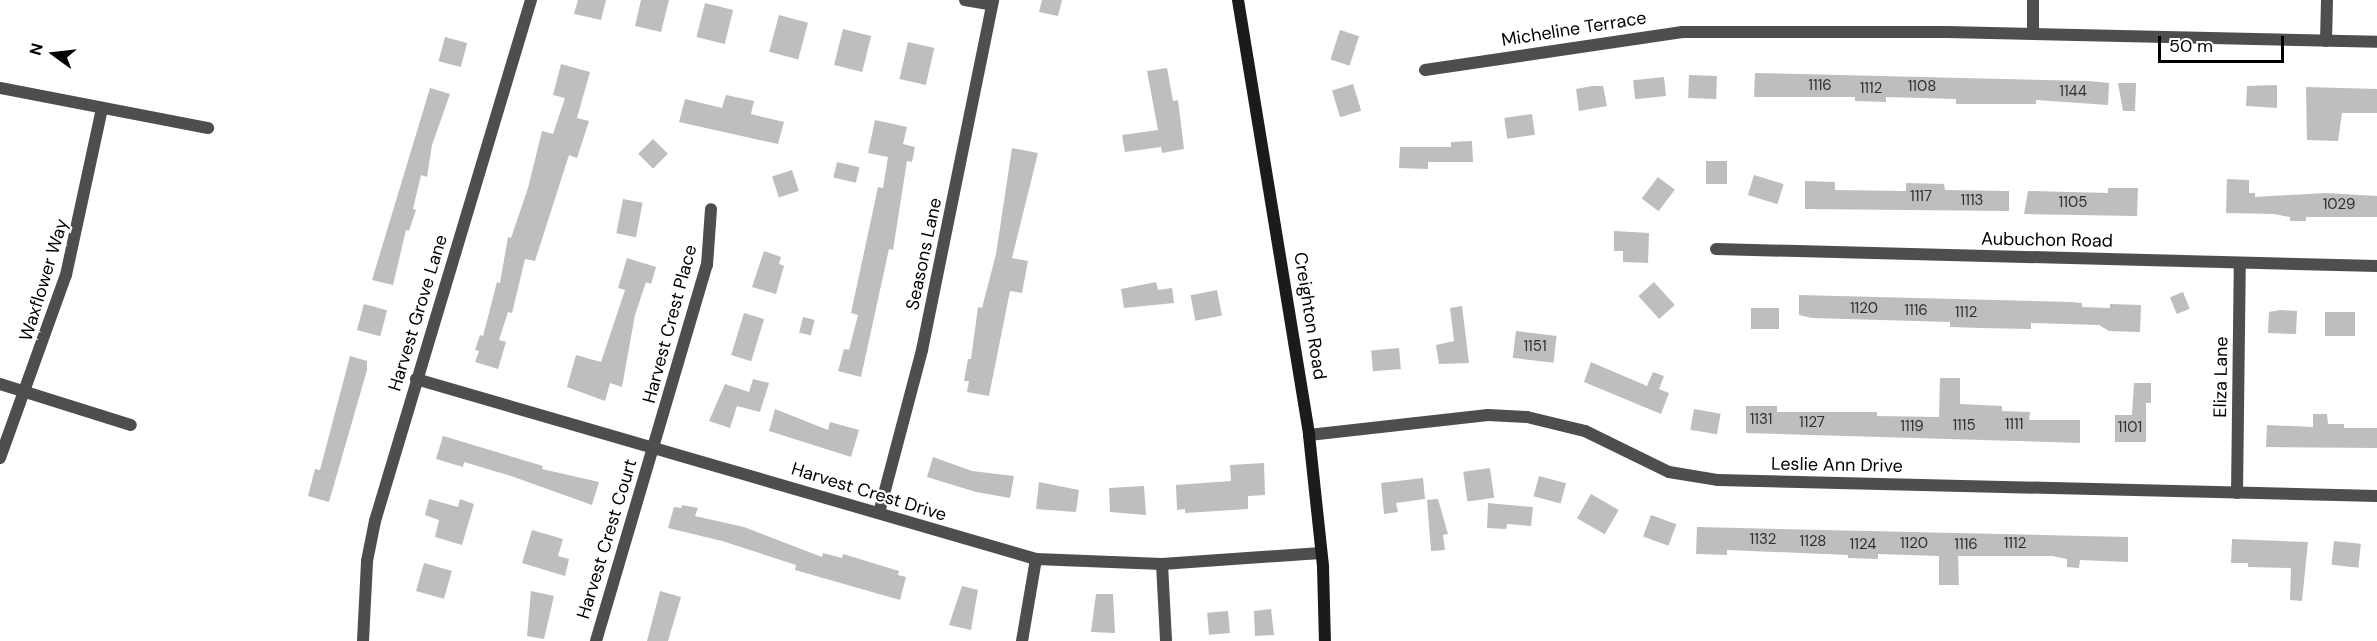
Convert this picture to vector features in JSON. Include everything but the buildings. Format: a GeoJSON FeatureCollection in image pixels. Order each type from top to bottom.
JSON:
{"type":"FeatureCollection","features":[{"type":"Feature","properties":{"kind":"main road","name":"Creighton Road"},"geometry":{"type":"LineString","coordinates":[[1238,0],[1309,435],[1321,553],[1325,641]]}},
{"type":"Feature","properties":{"kind":"street","name":"Harvest Grove Lane"},"geometry":{"type":"LineString","coordinates":[[363,641],[367,561],[417,379],[531,0]]}},
{"type":"Feature","properties":{"kind":"street"},"geometry":{"type":"LineString","coordinates":[[965,0],[992,3]]}},
{"type":"Feature","properties":{"kind":"street"},"geometry":{"type":"LineString","coordinates":[[2033,0],[2033,34]]}},
{"type":"Feature","properties":{"kind":"street"},"geometry":{"type":"LineString","coordinates":[[2326,41],[2327,0]]}},
{"type":"Feature","properties":{"kind":"street","name":"Seasons Lane"},"geometry":{"type":"LineString","coordinates":[[879,513],[922,350],[992,3]]}},
{"type":"Feature","properties":{"kind":"street","name":"Micheline Terrace"},"geometry":{"type":"LineString","coordinates":[[1425,70],[1682,32],[2033,34],[2377,42]]}},
{"type":"Feature","properties":{"kind":"street"},"geometry":{"type":"LineString","coordinates":[[0,88],[208,128]]}},
{"type":"Feature","properties":{"kind":"street","name":"Waxflower Way"},"geometry":{"type":"LineString","coordinates":[[0,458],[27,392],[75,243],[102,108]]}},
{"type":"Feature","properties":{"kind":"street","name":"Harvest Crest Place"},"geometry":{"type":"LineString","coordinates":[[654,448],[707,265],[711,209]]}},
{"type":"Feature","properties":{"kind":"street","name":"Aubuchon Road"},"geometry":{"type":"LineString","coordinates":[[1716,249],[2377,266]]}},
{"type":"Feature","properties":{"kind":"street","name":"Eliza Lane"},"geometry":{"type":"LineString","coordinates":[[2237,492],[2240,263]]}},
{"type":"Feature","properties":{"kind":"street","name":"Harvest Crest Drive"},"geometry":{"type":"LineString","coordinates":[[417,379],[879,513],[988,548],[1036,559],[1162,564],[1321,553]]}},
{"type":"Feature","properties":{"kind":"street"},"geometry":{"type":"LineString","coordinates":[[0,384],[131,425]]}},
{"type":"Feature","properties":{"kind":"street","name":"Leslie Ann Drive"},"geometry":{"type":"LineString","coordinates":[[1309,435],[1488,415],[1527,417],[1585,431],[1669,472],[1718,480],[2377,496]]}},
{"type":"Feature","properties":{"kind":"street","name":"Harvest Crest Court"},"geometry":{"type":"LineString","coordinates":[[596,641],[654,448]]}},
{"type":"Feature","properties":{"kind":"street"},"geometry":{"type":"LineString","coordinates":[[1022,641],[1036,559]]}},
{"type":"Feature","properties":{"kind":"street"},"geometry":{"type":"LineString","coordinates":[[1162,564],[1166,641]]}}]}
